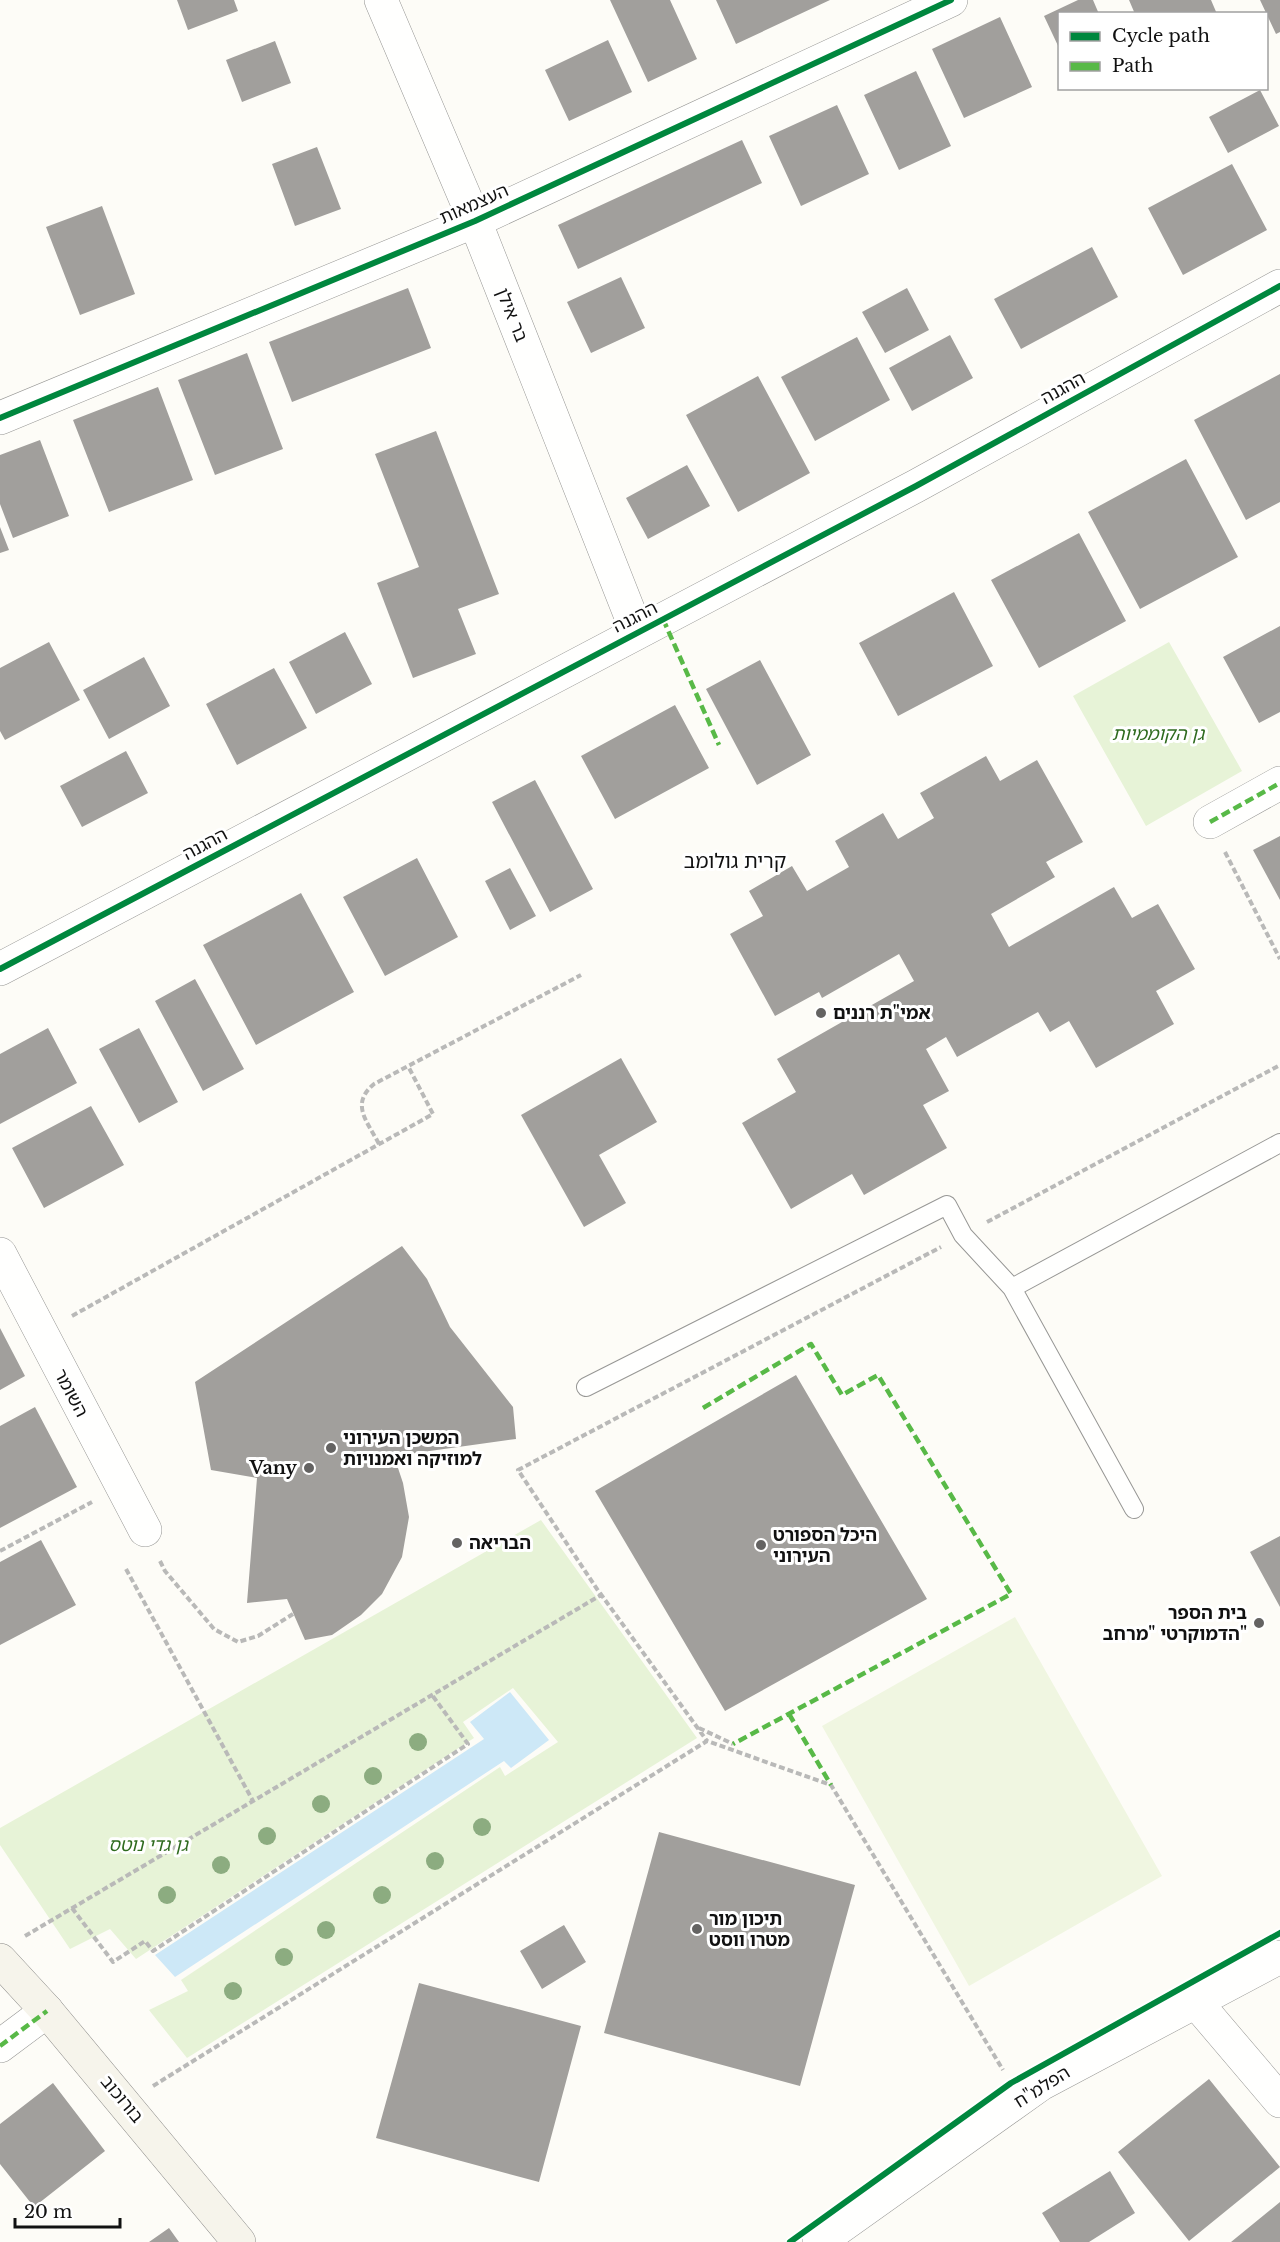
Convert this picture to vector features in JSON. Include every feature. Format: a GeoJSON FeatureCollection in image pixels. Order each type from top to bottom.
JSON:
{"type":"FeatureCollection","features":[{"type":"Feature","properties":{"kind":"street","name":"בר אילן"},"geometry":{"type":"LineString","coordinates":[[381,0],[475,221],[637,633]]}},
{"type":"Feature","properties":{"kind":"street","name":"העצמאות"},"geometry":{"type":"LineString","coordinates":[[0,418],[475,221],[951,0]]}},
{"type":"Feature","properties":{"kind":"street","name":"ההגנה"},"geometry":{"type":"LineString","coordinates":[[0,969],[916,486],[1280,286]]}},
{"type":"Feature","properties":{"kind":"street"},"geometry":{"type":"LineString","coordinates":[[1210,822],[1280,783]]}},
{"type":"Feature","properties":{"kind":"street","name":"השומר"},"geometry":{"type":"LineString","coordinates":[[0,1254],[145,1530]]}},
{"type":"Feature","properties":{"kind":"street","name":"בורוכוב"},"geometry":{"type":"LineString","coordinates":[[10,1950],[47,2011],[239,2242]]}},
{"type":"Feature","properties":{"kind":"street","name":"הפלמ\"ח"},"geometry":{"type":"LineString","coordinates":[[819,2242],[1041,2084],[1280,1957]]}},
{"type":"Feature","properties":{"kind":"street"},"geometry":{"type":"LineString","coordinates":[[1195,2001],[1280,2101]]}},
{"type":"Feature","properties":{"kind":"street"},"geometry":{"type":"LineString","coordinates":[[0,2046],[47,2011]]}},
{"type":"Feature","properties":{"kind":"lane"},"geometry":{"type":"LineString","coordinates":[[1012,1288],[1280,1143]]}},
{"type":"Feature","properties":{"kind":"lane"},"geometry":{"type":"LineString","coordinates":[[586,1387],[947,1205],[963,1235],[1012,1288],[1134,1509]]}},
{"type":"Feature","properties":{"kind":"path"},"geometry":{"type":"LineString","coordinates":[[1210,822],[1280,959]]}},
{"type":"Feature","properties":{"kind":"path"},"geometry":{"type":"LineString","coordinates":[[379,1144],[360,1107],[363,1093],[374,1084],[581,975]]}},
{"type":"Feature","properties":{"kind":"path"},"geometry":{"type":"LineString","coordinates":[[10,1950],[72,1908],[601,1595],[518,1470],[1280,1065]]}},
{"type":"Feature","properties":{"kind":"path"},"geometry":{"type":"LineString","coordinates":[[40,1334],[433,1114],[408,1066]]}},
{"type":"Feature","properties":{"kind":"path"},"geometry":{"type":"LineString","coordinates":[[0,1551],[121,1487]]}},
{"type":"Feature","properties":{"kind":"path"},"geometry":{"type":"LineString","coordinates":[[145,1530],[165,1571],[214,1629],[238,1642],[258,1636],[293,1614]]}},
{"type":"Feature","properties":{"kind":"path"},"geometry":{"type":"LineString","coordinates":[[126,1569],[252,1801]]}},
{"type":"Feature","properties":{"kind":"path"},"geometry":{"type":"LineString","coordinates":[[593,1583],[707,1741],[831,1785],[1021,2099]]}},
{"type":"Feature","properties":{"kind":"path"},"geometry":{"type":"LineString","coordinates":[[72,1908],[113,1962],[145,1941],[153,1951],[468,1744],[432,1695]]}},
{"type":"Feature","properties":{"kind":"path"},"geometry":{"type":"LineString","coordinates":[[698,1728],[733,1744]]}},
{"type":"Feature","properties":{"kind":"path"},"geometry":{"type":"LineString","coordinates":[[125,2104],[707,1741]]}},
{"type":"Feature","properties":{"kind":"green space","name":"גן הקוממיות"},"geometry":{"type":"Polygon","coordinates":[[[1169,642],[1242,771],[1146,826],[1073,696],[1169,642]]]}},
{"type":"Feature","properties":{"kind":"green space","name":"גן גדי נוטס"},"geometry":{"type":"Polygon","coordinates":[[[541,1520],[697,1738],[187,2058],[149,2010],[188,1991],[181,1980],[500,1767],[505,1776],[558,1742],[513,1688],[463,1722],[474,1738],[136,1959],[110,1929],[70,1949],[0,1845],[0,1828],[541,1520]]]}},
{"type":"Feature","properties":{"kind":"green space"},"geometry":{"type":"Polygon","coordinates":[[[1015,1617],[1162,1876],[969,1986],[822,1726],[1015,1617]]]}},
{"type":"Feature","properties":{"kind":"water"},"geometry":{"type":"Polygon","coordinates":[[[510,1692],[549,1740],[511,1768],[504,1761],[175,1977],[155,1955],[484,1739],[470,1722],[510,1692]]]}},
{"type":"Feature","properties":{"kind":"building"},"geometry":{"type":"Polygon","coordinates":[[[177,0],[234,0],[238,11],[188,30],[177,0]]]}},
{"type":"Feature","properties":{"kind":"building"},"geometry":{"type":"Polygon","coordinates":[[[610,0],[670,0],[697,59],[648,82],[610,0]]]}},
{"type":"Feature","properties":{"kind":"building"},"geometry":{"type":"Polygon","coordinates":[[[716,0],[830,0],[736,44],[716,0]]]}},
{"type":"Feature","properties":{"kind":"building"},"geometry":{"type":"Polygon","coordinates":[[[1078,0],[1093,0],[1098,12],[1058,12],[1058,46],[1044,16],[1078,0]]]}},
{"type":"Feature","properties":{"kind":"building"},"geometry":{"type":"Polygon","coordinates":[[[1129,0],[1211,0],[1216,12],[1134,12],[1129,0]]]}},
{"type":"Feature","properties":{"kind":"building"},"geometry":{"type":"Polygon","coordinates":[[[1260,0],[1280,0],[1280,32],[1276,34],[1268,12],[1266,12],[1260,0]]]}},
{"type":"Feature","properties":{"kind":"building"},"geometry":{"type":"Polygon","coordinates":[[[1000,17],[1032,87],[964,118],[932,49],[1000,17]]]}},
{"type":"Feature","properties":{"kind":"building"},"geometry":{"type":"Polygon","coordinates":[[[608,40],[632,92],[569,121],[545,70],[608,40]]]}},
{"type":"Feature","properties":{"kind":"building"},"geometry":{"type":"Polygon","coordinates":[[[275,41],[291,83],[242,102],[226,60],[275,41]]]}},
{"type":"Feature","properties":{"kind":"building"},"geometry":{"type":"Polygon","coordinates":[[[916,71],[951,146],[899,170],[864,95],[916,71]]]}},
{"type":"Feature","properties":{"kind":"building"},"geometry":{"type":"Polygon","coordinates":[[[1260,90],[1279,126],[1228,153],[1209,117],[1260,90]]]}},
{"type":"Feature","properties":{"kind":"building"},"geometry":{"type":"Polygon","coordinates":[[[837,105],[869,174],[801,206],[769,136],[837,105]]]}},
{"type":"Feature","properties":{"kind":"building"},"geometry":{"type":"Polygon","coordinates":[[[742,140],[762,183],[578,269],[558,225],[742,140]]]}},
{"type":"Feature","properties":{"kind":"building"},"geometry":{"type":"Polygon","coordinates":[[[317,147],[341,209],[295,226],[272,164],[317,147]]]}},
{"type":"Feature","properties":{"kind":"building"},"geometry":{"type":"Polygon","coordinates":[[[1232,164],[1267,230],[1183,275],[1148,208],[1232,164]]]}},
{"type":"Feature","properties":{"kind":"building"},"geometry":{"type":"Polygon","coordinates":[[[102,206],[135,294],[80,315],[46,227],[102,206]]]}},
{"type":"Feature","properties":{"kind":"building"},"geometry":{"type":"Polygon","coordinates":[[[1092,247],[1118,297],[1021,349],[994,299],[1092,247]]]}},
{"type":"Feature","properties":{"kind":"building"},"geometry":{"type":"Polygon","coordinates":[[[621,277],[645,328],[591,353],[567,302],[621,277]]]}},
{"type":"Feature","properties":{"kind":"building"},"geometry":{"type":"Polygon","coordinates":[[[408,288],[431,348],[292,402],[269,342],[408,288]]]}},
{"type":"Feature","properties":{"kind":"building"},"geometry":{"type":"Polygon","coordinates":[[[907,288],[929,330],[885,353],[862,312],[907,288]]]}},
{"type":"Feature","properties":{"kind":"building"},"geometry":{"type":"Polygon","coordinates":[[[950,335],[973,378],[912,411],[889,368],[950,335]]]}},
{"type":"Feature","properties":{"kind":"building"},"geometry":{"type":"Polygon","coordinates":[[[857,337],[890,400],[815,441],[781,377],[857,337]]]}},
{"type":"Feature","properties":{"kind":"building"},"geometry":{"type":"Polygon","coordinates":[[[247,353],[283,449],[215,475],[178,380],[247,353]]]}},
{"type":"Feature","properties":{"kind":"building"},"geometry":{"type":"Polygon","coordinates":[[[1280,374],[1280,502],[1246,520],[1194,420],[1280,374]]]}},
{"type":"Feature","properties":{"kind":"building"},"geometry":{"type":"Polygon","coordinates":[[[758,376],[810,473],[738,512],[686,415],[758,376]]]}},
{"type":"Feature","properties":{"kind":"building"},"geometry":{"type":"Polygon","coordinates":[[[158,387],[193,480],[109,512],[73,420],[158,387]]]}},
{"type":"Feature","properties":{"kind":"building"},"geometry":{"type":"Polygon","coordinates":[[[436,431],[499,594],[458,609],[476,654],[413,678],[377,583],[419,567],[375,454],[436,431]]]}},
{"type":"Feature","properties":{"kind":"building"},"geometry":{"type":"Polygon","coordinates":[[[40,440],[69,516],[13,538],[0,504],[0,455],[40,440]]]}},
{"type":"Feature","properties":{"kind":"building"},"geometry":{"type":"Polygon","coordinates":[[[1186,459],[1238,557],[1140,609],[1088,512],[1186,459]]]}},
{"type":"Feature","properties":{"kind":"building"},"geometry":{"type":"Polygon","coordinates":[[[687,465],[710,506],[648,539],[626,498],[687,465]]]}},
{"type":"Feature","properties":{"kind":"building"},"geometry":{"type":"Polygon","coordinates":[[[0,527],[9,550],[0,553],[0,527]]]}},
{"type":"Feature","properties":{"kind":"building"},"geometry":{"type":"Polygon","coordinates":[[[1079,533],[1126,621],[1039,668],[991,580],[1079,533]]]}},
{"type":"Feature","properties":{"kind":"building"},"geometry":{"type":"Polygon","coordinates":[[[954,592],[993,666],[898,716],[859,643],[954,592]]]}},
{"type":"Feature","properties":{"kind":"building"},"geometry":{"type":"Polygon","coordinates":[[[1280,626],[1280,712],[1259,723],[1223,657],[1280,626]]]}},
{"type":"Feature","properties":{"kind":"building"},"geometry":{"type":"Polygon","coordinates":[[[345,632],[372,684],[316,714],[289,662],[345,632]]]}},
{"type":"Feature","properties":{"kind":"building"},"geometry":{"type":"Polygon","coordinates":[[[49,642],[80,700],[5,740],[0,731],[0,668],[49,642]]]}},
{"type":"Feature","properties":{"kind":"building"},"geometry":{"type":"Polygon","coordinates":[[[144,657],[170,706],[109,739],[83,690],[144,657]]]}},
{"type":"Feature","properties":{"kind":"building"},"geometry":{"type":"Polygon","coordinates":[[[760,660],[811,755],[757,785],[706,689],[760,660]]]}},
{"type":"Feature","properties":{"kind":"building"},"geometry":{"type":"Polygon","coordinates":[[[274,668],[307,728],[237,765],[206,704],[274,668]]]}},
{"type":"Feature","properties":{"kind":"building"},"geometry":{"type":"Polygon","coordinates":[[[675,705],[709,768],[615,819],[581,756],[675,705]]]}},
{"type":"Feature","properties":{"kind":"building"},"geometry":{"type":"Polygon","coordinates":[[[126,751],[148,793],[82,827],[60,786],[126,751]]]}},
{"type":"Feature","properties":{"kind":"building"},"geometry":{"type":"Polygon","coordinates":[[[986,756],[1000,781],[1037,760],[1083,842],[1046,862],[1055,877],[991,914],[1009,947],[1114,887],[1132,918],[1158,904],[1195,969],[1156,991],[1174,1024],[1096,1068],[1069,1021],[1050,1032],[1038,1012],[957,1057],[946,1037],[926,1049],[949,1091],[923,1105],[947,1148],[864,1195],[852,1174],[791,1209],[742,1123],[796,1092],[777,1059],[914,981],[899,954],[822,998],[819,992],[775,1016],[730,934],[763,916],[749,891],[792,866],[807,891],[849,867],[835,841],[883,813],[898,839],[934,818],[920,793],[986,756]]]}},
{"type":"Feature","properties":{"kind":"building"},"geometry":{"type":"Polygon","coordinates":[[[535,780],[593,889],[550,912],[492,802],[535,780]]]}},
{"type":"Feature","properties":{"kind":"building"},"geometry":{"type":"Polygon","coordinates":[[[1280,836],[1280,900],[1253,850],[1280,836]]]}},
{"type":"Feature","properties":{"kind":"building"},"geometry":{"type":"Polygon","coordinates":[[[417,858],[458,937],[385,976],[343,897],[417,858]]]}},
{"type":"Feature","properties":{"kind":"building"},"geometry":{"type":"Polygon","coordinates":[[[510,868],[536,916],[510,930],[485,881],[510,868]]]}},
{"type":"Feature","properties":{"kind":"building"},"geometry":{"type":"Polygon","coordinates":[[[301,893],[354,992],[256,1045],[203,945],[301,893]]]}},
{"type":"Feature","properties":{"kind":"building"},"geometry":{"type":"Polygon","coordinates":[[[195,979],[244,1069],[203,1091],[155,1001],[195,979]]]}},
{"type":"Feature","properties":{"kind":"building"},"geometry":{"type":"Polygon","coordinates":[[[48,1028],[77,1083],[0,1124],[0,1054],[48,1028]]]}},
{"type":"Feature","properties":{"kind":"building"},"geometry":{"type":"Polygon","coordinates":[[[139,1028],[178,1102],[139,1123],[99,1049],[139,1028]]]}},
{"type":"Feature","properties":{"kind":"building"},"geometry":{"type":"Polygon","coordinates":[[[621,1058],[657,1122],[599,1155],[626,1203],[584,1227],[521,1115],[621,1058]]]}},
{"type":"Feature","properties":{"kind":"building"},"geometry":{"type":"Polygon","coordinates":[[[91,1106],[124,1165],[44,1208],[12,1148],[91,1106]]]}},
{"type":"Feature","properties":{"kind":"building","name":"המשכן העירוני למוזיקה ואמנויות"},"geometry":{"type":"Polygon","coordinates":[[[402,1246],[427,1279],[450,1327],[513,1407],[516,1439],[394,1456],[403,1483],[409,1517],[402,1557],[382,1594],[361,1615],[332,1635],[305,1640],[287,1599],[247,1603],[257,1478],[211,1470],[195,1382],[402,1246]]]}},
{"type":"Feature","properties":{"kind":"building"},"geometry":{"type":"Polygon","coordinates":[[[0,1328],[25,1376],[0,1390],[0,1328]]]}},
{"type":"Feature","properties":{"kind":"building","name":"היכל הספורט העירוני"},"geometry":{"type":"Polygon","coordinates":[[[796,1375],[927,1599],[725,1711],[595,1491],[796,1375]]]}},
{"type":"Feature","properties":{"kind":"building"},"geometry":{"type":"Polygon","coordinates":[[[35,1407],[77,1487],[0,1528],[0,1426],[35,1407]]]}},
{"type":"Feature","properties":{"kind":"building"},"geometry":{"type":"Polygon","coordinates":[[[1280,1536],[1280,1607],[1250,1552],[1280,1536]]]}},
{"type":"Feature","properties":{"kind":"building"},"geometry":{"type":"Polygon","coordinates":[[[41,1540],[76,1605],[0,1645],[0,1562],[41,1540]]]}},
{"type":"Feature","properties":{"kind":"building"},"geometry":{"type":"Polygon","coordinates":[[[659,1832],[855,1885],[800,2086],[604,2033],[659,1832]]]}},
{"type":"Feature","properties":{"kind":"building"},"geometry":{"type":"Polygon","coordinates":[[[564,1925],[586,1962],[542,1989],[520,1951],[564,1925]]]}},
{"type":"Feature","properties":{"kind":"building"},"geometry":{"type":"Polygon","coordinates":[[[419,1983],[581,2026],[539,2182],[376,2138],[419,1983]]]}},
{"type":"Feature","properties":{"kind":"building"},"geometry":{"type":"Polygon","coordinates":[[[1209,2079],[1280,2167],[1189,2241],[1118,2152],[1209,2079]]]}},
{"type":"Feature","properties":{"kind":"building"},"geometry":{"type":"Polygon","coordinates":[[[53,2083],[105,2151],[34,2207],[0,2164],[0,2124],[53,2083]]]}},
{"type":"Feature","properties":{"kind":"building"},"geometry":{"type":"Polygon","coordinates":[[[1110,2171],[1135,2213],[1089,2242],[1060,2242],[1042,2213],[1110,2171]]]}},
{"type":"Feature","properties":{"kind":"building"},"geometry":{"type":"Polygon","coordinates":[[[1280,2202],[1280,2242],[1231,2242],[1280,2202]]]}},
{"type":"Feature","properties":{"kind":"building"},"geometry":{"type":"Polygon","coordinates":[[[169,2228],[179,2242],[149,2242],[169,2228]]]}},
{"type":"Feature","properties":{"kind":"marked path"},"geometry":{"type":"LineString","coordinates":[[663,619],[719,745]]}},
{"type":"Feature","properties":{"kind":"marked path"},"geometry":{"type":"LineString","coordinates":[[1210,822],[1280,783]]}},
{"type":"Feature","properties":{"kind":"marked path"},"geometry":{"type":"LineString","coordinates":[[703,1408],[811,1344],[842,1395],[878,1375],[1011,1594],[733,1744]]}},
{"type":"Feature","properties":{"kind":"marked path"},"geometry":{"type":"LineString","coordinates":[[789,1714],[831,1785]]}},
{"type":"Feature","properties":{"kind":"marked path"},"geometry":{"type":"LineString","coordinates":[[0,2046],[47,2011]]}},
{"type":"Feature","properties":{"kind":"cycle path"},"geometry":{"type":"LineString","coordinates":[[0,418],[475,221],[951,0]]}},
{"type":"Feature","properties":{"kind":"cycle path"},"geometry":{"type":"LineString","coordinates":[[0,969],[916,486],[1280,286]]}},
{"type":"Feature","properties":{"kind":"cycle path"},"geometry":{"type":"LineString","coordinates":[[790,2242],[1011,2083],[1280,1933]]}},
{"type":"Feature","properties":{"kind":"place","name":"אמי\"ת רננים"},"geometry":{"type":"Point","coordinates":[821,1013]}},
{"type":"Feature","properties":{"kind":"place","name":"המשכן העירוני למוזיקה ואמנויות"},"geometry":{"type":"Point","coordinates":[331,1448]}},
{"type":"Feature","properties":{"kind":"place","name":"Vany"},"geometry":{"type":"Point","coordinates":[309,1468]}},
{"type":"Feature","properties":{"kind":"place","name":"הבריאה"},"geometry":{"type":"Point","coordinates":[457,1543]}},
{"type":"Feature","properties":{"kind":"place","name":"היכל הספורט העירוני"},"geometry":{"type":"Point","coordinates":[761,1545]}},
{"type":"Feature","properties":{"kind":"place","name":"בית הספר הדמוקרטי \"מרחב\""},"geometry":{"type":"Point","coordinates":[1259,1623]}},
{"type":"Feature","properties":{"kind":"place","name":"תיכון מור מטרו ווסט"},"geometry":{"type":"Point","coordinates":[697,1929]}},
{"type":"Feature","properties":{"kind":"district","name":"קרית גולומב"},"geometry":{"type":"Point","coordinates":[735,861]}}]}
